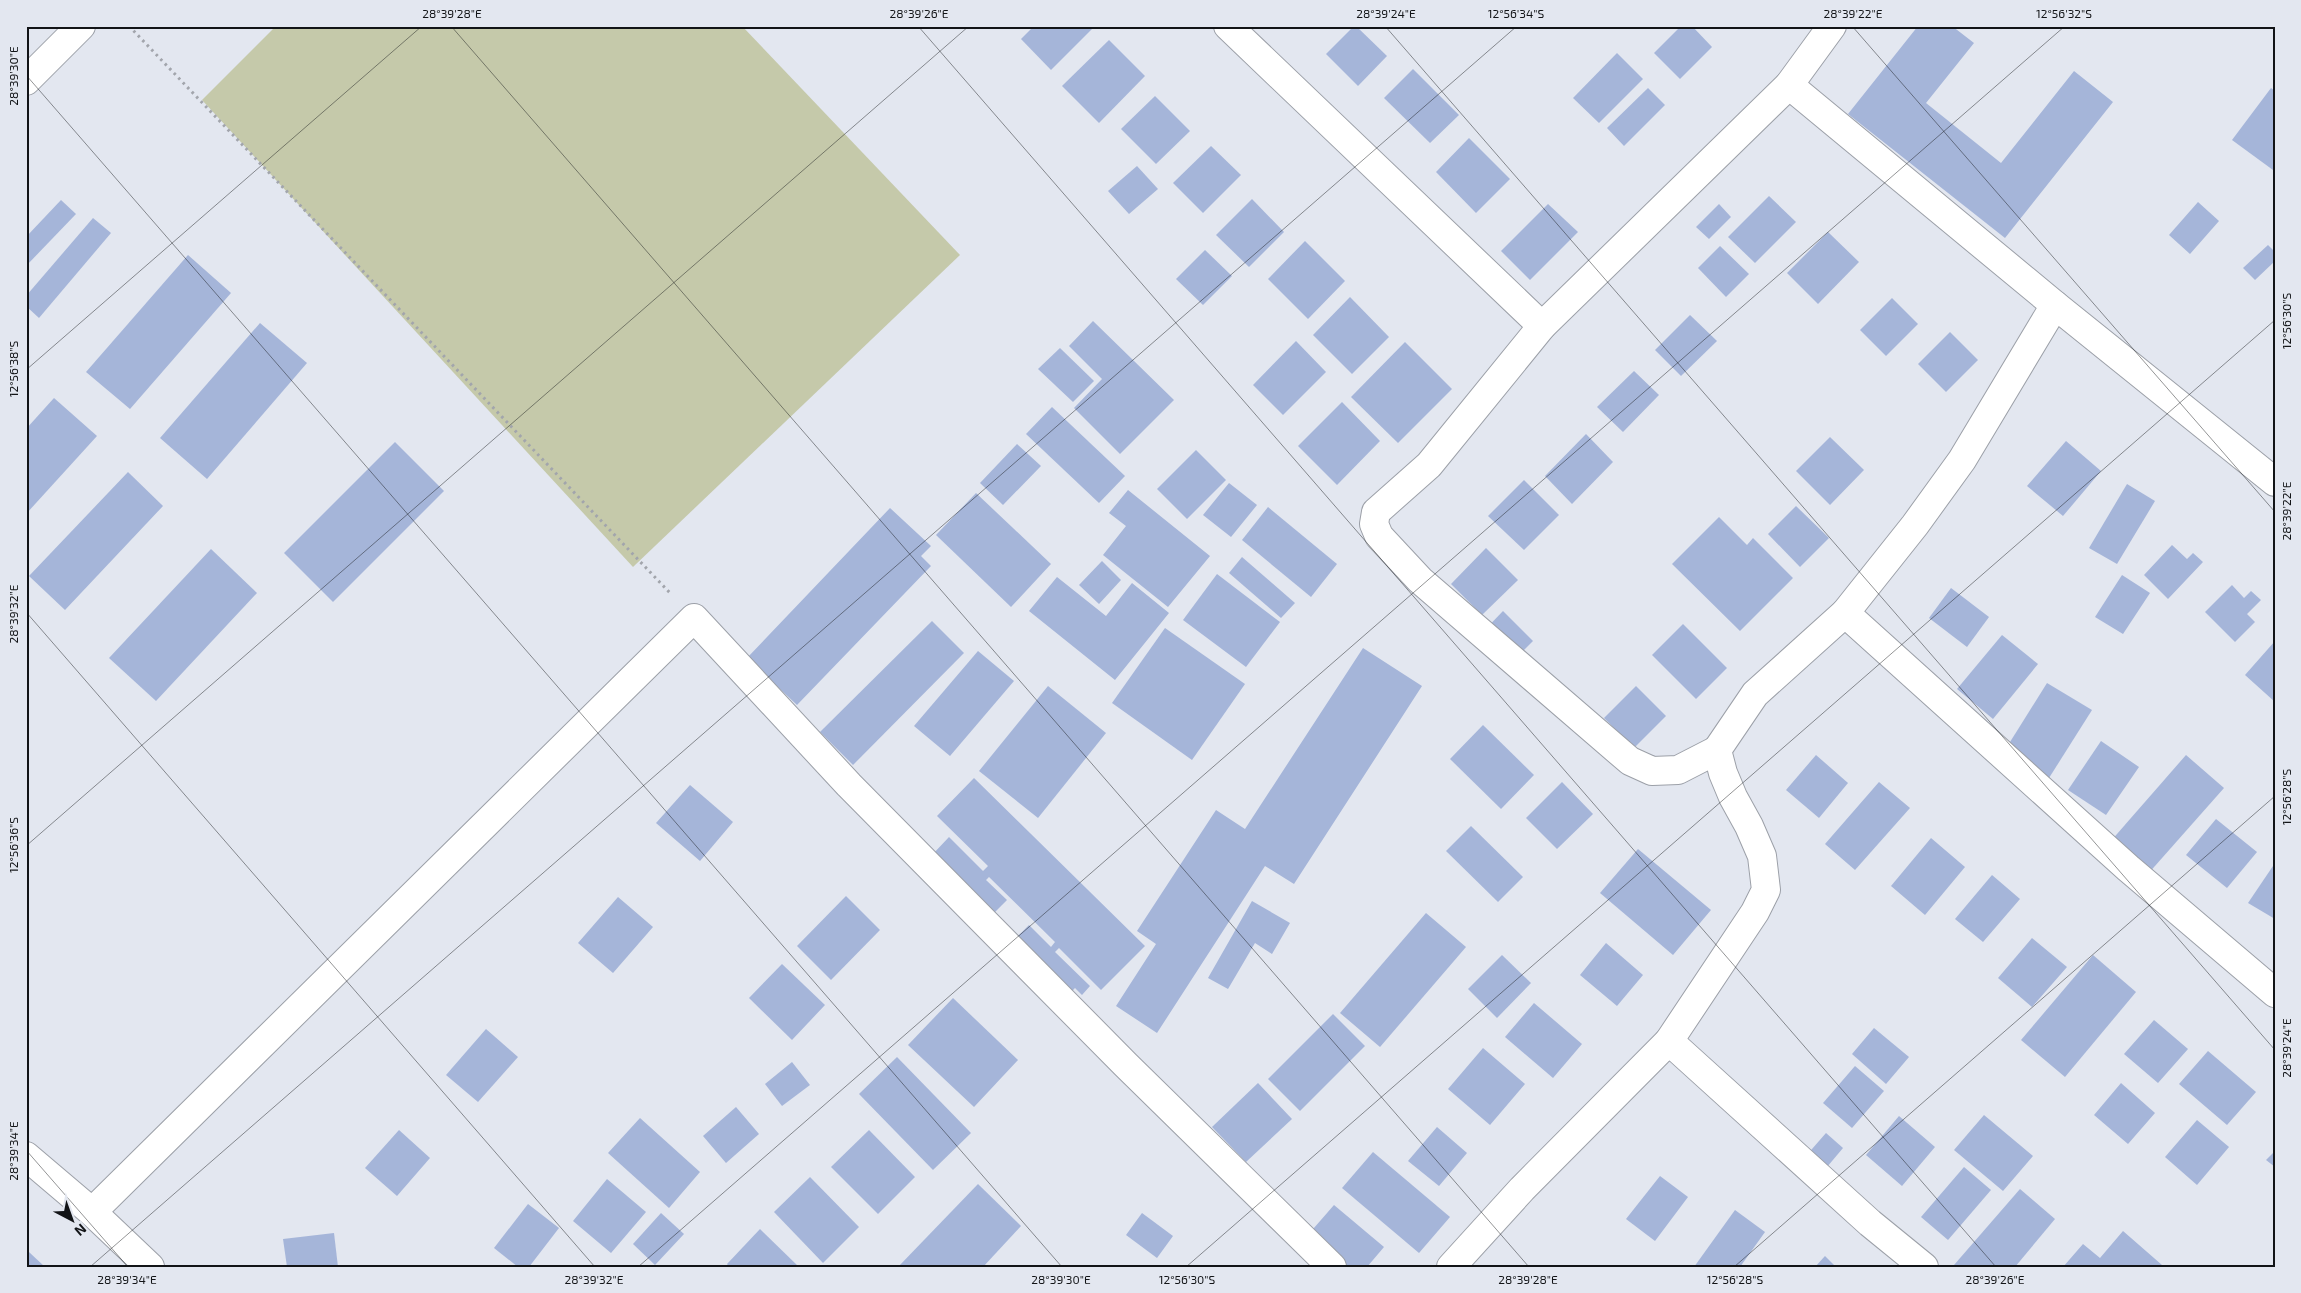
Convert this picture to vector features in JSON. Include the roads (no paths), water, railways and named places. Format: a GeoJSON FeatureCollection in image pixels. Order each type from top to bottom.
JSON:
{"type":"FeatureCollection","features":[{"type":"Feature","properties":{"kind":"street"},"geometry":{"type":"LineString","coordinates":[[26,81],[80,26]]}},
{"type":"Feature","properties":{"kind":"street"},"geometry":{"type":"LineString","coordinates":[[1228,26],[1542,326]]}},
{"type":"Feature","properties":{"kind":"street"},"geometry":{"type":"LineString","coordinates":[[1818,31],[1789,85],[1542,326],[1429,465],[1376,512],[1374,524],[1379,536],[1420,580],[1630,762],[1652,771],[1678,770],[1717,750],[1755,694],[1845,613],[1915,525],[1962,460],[2055,306]]}},
{"type":"Feature","properties":{"kind":"street"},"geometry":{"type":"LineString","coordinates":[[1789,85],[2055,306],[2275,482]]}},
{"type":"Feature","properties":{"kind":"street"},"geometry":{"type":"LineString","coordinates":[[1845,613],[2128,868],[2275,993]]}},
{"type":"Feature","properties":{"kind":"street"},"geometry":{"type":"LineString","coordinates":[[92,1212],[694,618],[849,785],[1126,1065],[1332,1267]]}},
{"type":"Feature","properties":{"kind":"street"},"geometry":{"type":"LineString","coordinates":[[1451,1267],[1522,1189],[1669,1041],[1750,920],[1766,890],[1762,856],[1722,772],[1717,750]]}},
{"type":"Feature","properties":{"kind":"street"},"geometry":{"type":"LineString","coordinates":[[1669,1041],[1870,1223],[1924,1267]]}},
{"type":"Feature","properties":{"kind":"street"},"geometry":{"type":"LineString","coordinates":[[26,1156],[92,1212],[150,1267]]}}]}
